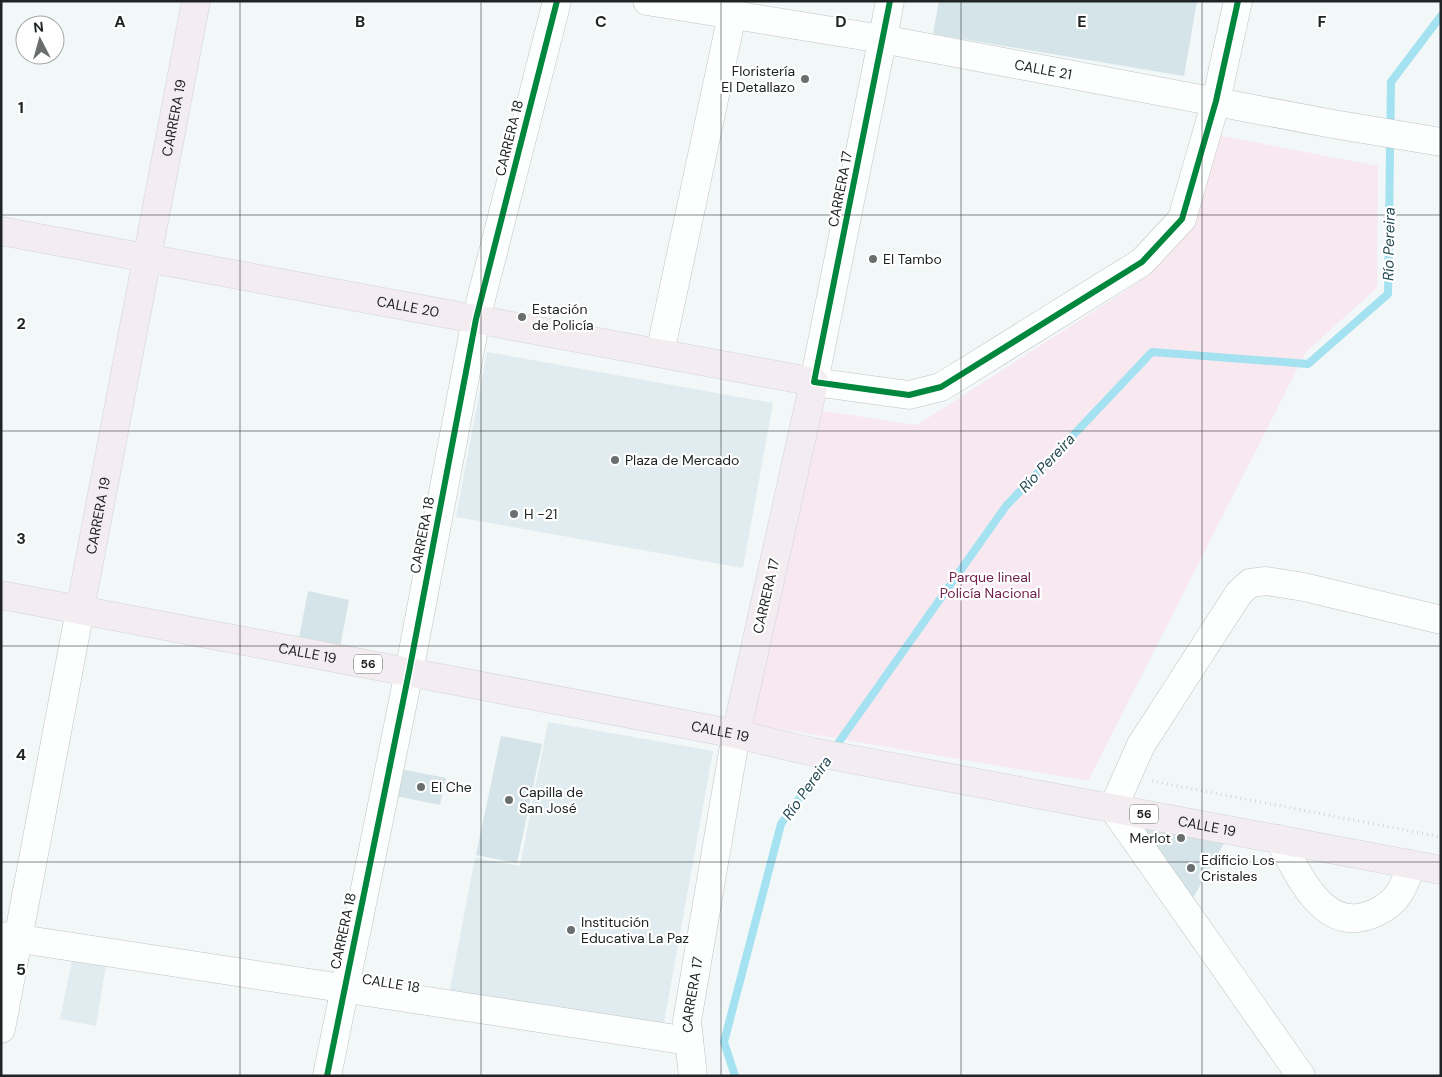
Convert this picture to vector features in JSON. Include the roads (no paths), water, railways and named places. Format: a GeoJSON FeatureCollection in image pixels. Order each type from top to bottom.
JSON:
{"type":"FeatureCollection","features":[{"type":"Feature","properties":{"kind":"main road","name":"CARRERA 19"},"geometry":{"type":"LineString","coordinates":[[80,610],[196,1]]}},
{"type":"Feature","properties":{"kind":"main road","name":"CALLE 20"},"geometry":{"type":"LineString","coordinates":[[1,230],[814,382]]}},
{"type":"Feature","properties":{"kind":"main road","name":"CARRERA 17"},"geometry":{"type":"LineString","coordinates":[[736,734],[814,382]]}},
{"type":"Feature","properties":{"kind":"main road","name":"CALLE 19"},"geometry":{"type":"LineString","coordinates":[[1,595],[736,734],[813,752],[1441,870]]}},
{"type":"Feature","properties":{"kind":"street","name":"CARRERA 18"},"geometry":{"type":"LineString","coordinates":[[327,1076],[409,672],[476,319],[557,1]]}},
{"type":"Feature","properties":{"kind":"street","name":"CALLE 21"},"geometry":{"type":"LineString","coordinates":[[647,1],[882,39],[1334,124],[1441,142]]}},
{"type":"Feature","properties":{"kind":"street","name":"CARRERA 17"},"geometry":{"type":"LineString","coordinates":[[814,382],[890,1]]}},
{"type":"Feature","properties":{"kind":"street"},"geometry":{"type":"LineString","coordinates":[[814,382],[909,395],[941,387],[1142,262],[1182,219],[1216,101],[1238,1]]}},
{"type":"Feature","properties":{"kind":"street"},"geometry":{"type":"LineString","coordinates":[[660,353],[732,15]]}},
{"type":"Feature","properties":{"kind":"street"},"geometry":{"type":"LineString","coordinates":[[1301,1076],[1112,808],[1141,745],[1239,593],[1250,582],[1266,581],[1304,587],[1441,620]]}},
{"type":"Feature","properties":{"kind":"street","name":"CARRERA 19"},"geometry":{"type":"LineString","coordinates":[[1,1029],[10,937],[80,610]]}},
{"type":"Feature","properties":{"kind":"street","name":"CARRERA 17"},"geometry":{"type":"LineString","coordinates":[[693,1076],[687,1022],[736,734]]}},
{"type":"Feature","properties":{"kind":"street"},"geometry":{"type":"LineString","coordinates":[[1279,839],[1308,890],[1327,910],[1341,919],[1365,918],[1390,906],[1405,887],[1411,864]]}},
{"type":"Feature","properties":{"kind":"street","name":"CALLE 18"},"geometry":{"type":"LineString","coordinates":[[10,937],[689,1041]]}},
{"type":"Feature","properties":{"kind":"waterway","name":"Río Pereira"},"geometry":{"type":"LineString","coordinates":[[834,749],[1006,506],[1152,352],[1308,364],[1388,294],[1391,82],[1441,16]]}},
{"type":"Feature","properties":{"kind":"waterway","name":"Río Pereira"},"geometry":{"type":"LineString","coordinates":[[735,1076],[724,1042],[781,824],[826,761]]}},
{"type":"Feature","properties":{"kind":"place","name":"Floristería El Detallazo"},"geometry":{"type":"Point","coordinates":[805,79]}},
{"type":"Feature","properties":{"kind":"place","name":"El Tambo"},"geometry":{"type":"Point","coordinates":[873,259]}},
{"type":"Feature","properties":{"kind":"place","name":"Estación de Policía"},"geometry":{"type":"Point","coordinates":[522,317]}},
{"type":"Feature","properties":{"kind":"place","name":"Plaza de Mercado"},"geometry":{"type":"Point","coordinates":[615,460]}},
{"type":"Feature","properties":{"kind":"place","name":"H -21"},"geometry":{"type":"Point","coordinates":[514,514]}},
{"type":"Feature","properties":{"kind":"place","name":"El Che"},"geometry":{"type":"Point","coordinates":[421,787]}},
{"type":"Feature","properties":{"kind":"place","name":"Capilla de San José"},"geometry":{"type":"Point","coordinates":[509,800]}},
{"type":"Feature","properties":{"kind":"place","name":"Merlot"},"geometry":{"type":"Point","coordinates":[1181,838]}},
{"type":"Feature","properties":{"kind":"place","name":"Edificio Los Cristales"},"geometry":{"type":"Point","coordinates":[1191,868]}},
{"type":"Feature","properties":{"kind":"place","name":"Institución Educativa La Paz"},"geometry":{"type":"Point","coordinates":[571,930]}},
{"type":"Feature","properties":{"kind":"park label","name":"Parque lineal Policía Nacional"},"geometry":{"type":"Point","coordinates":[990,586]}}]}
